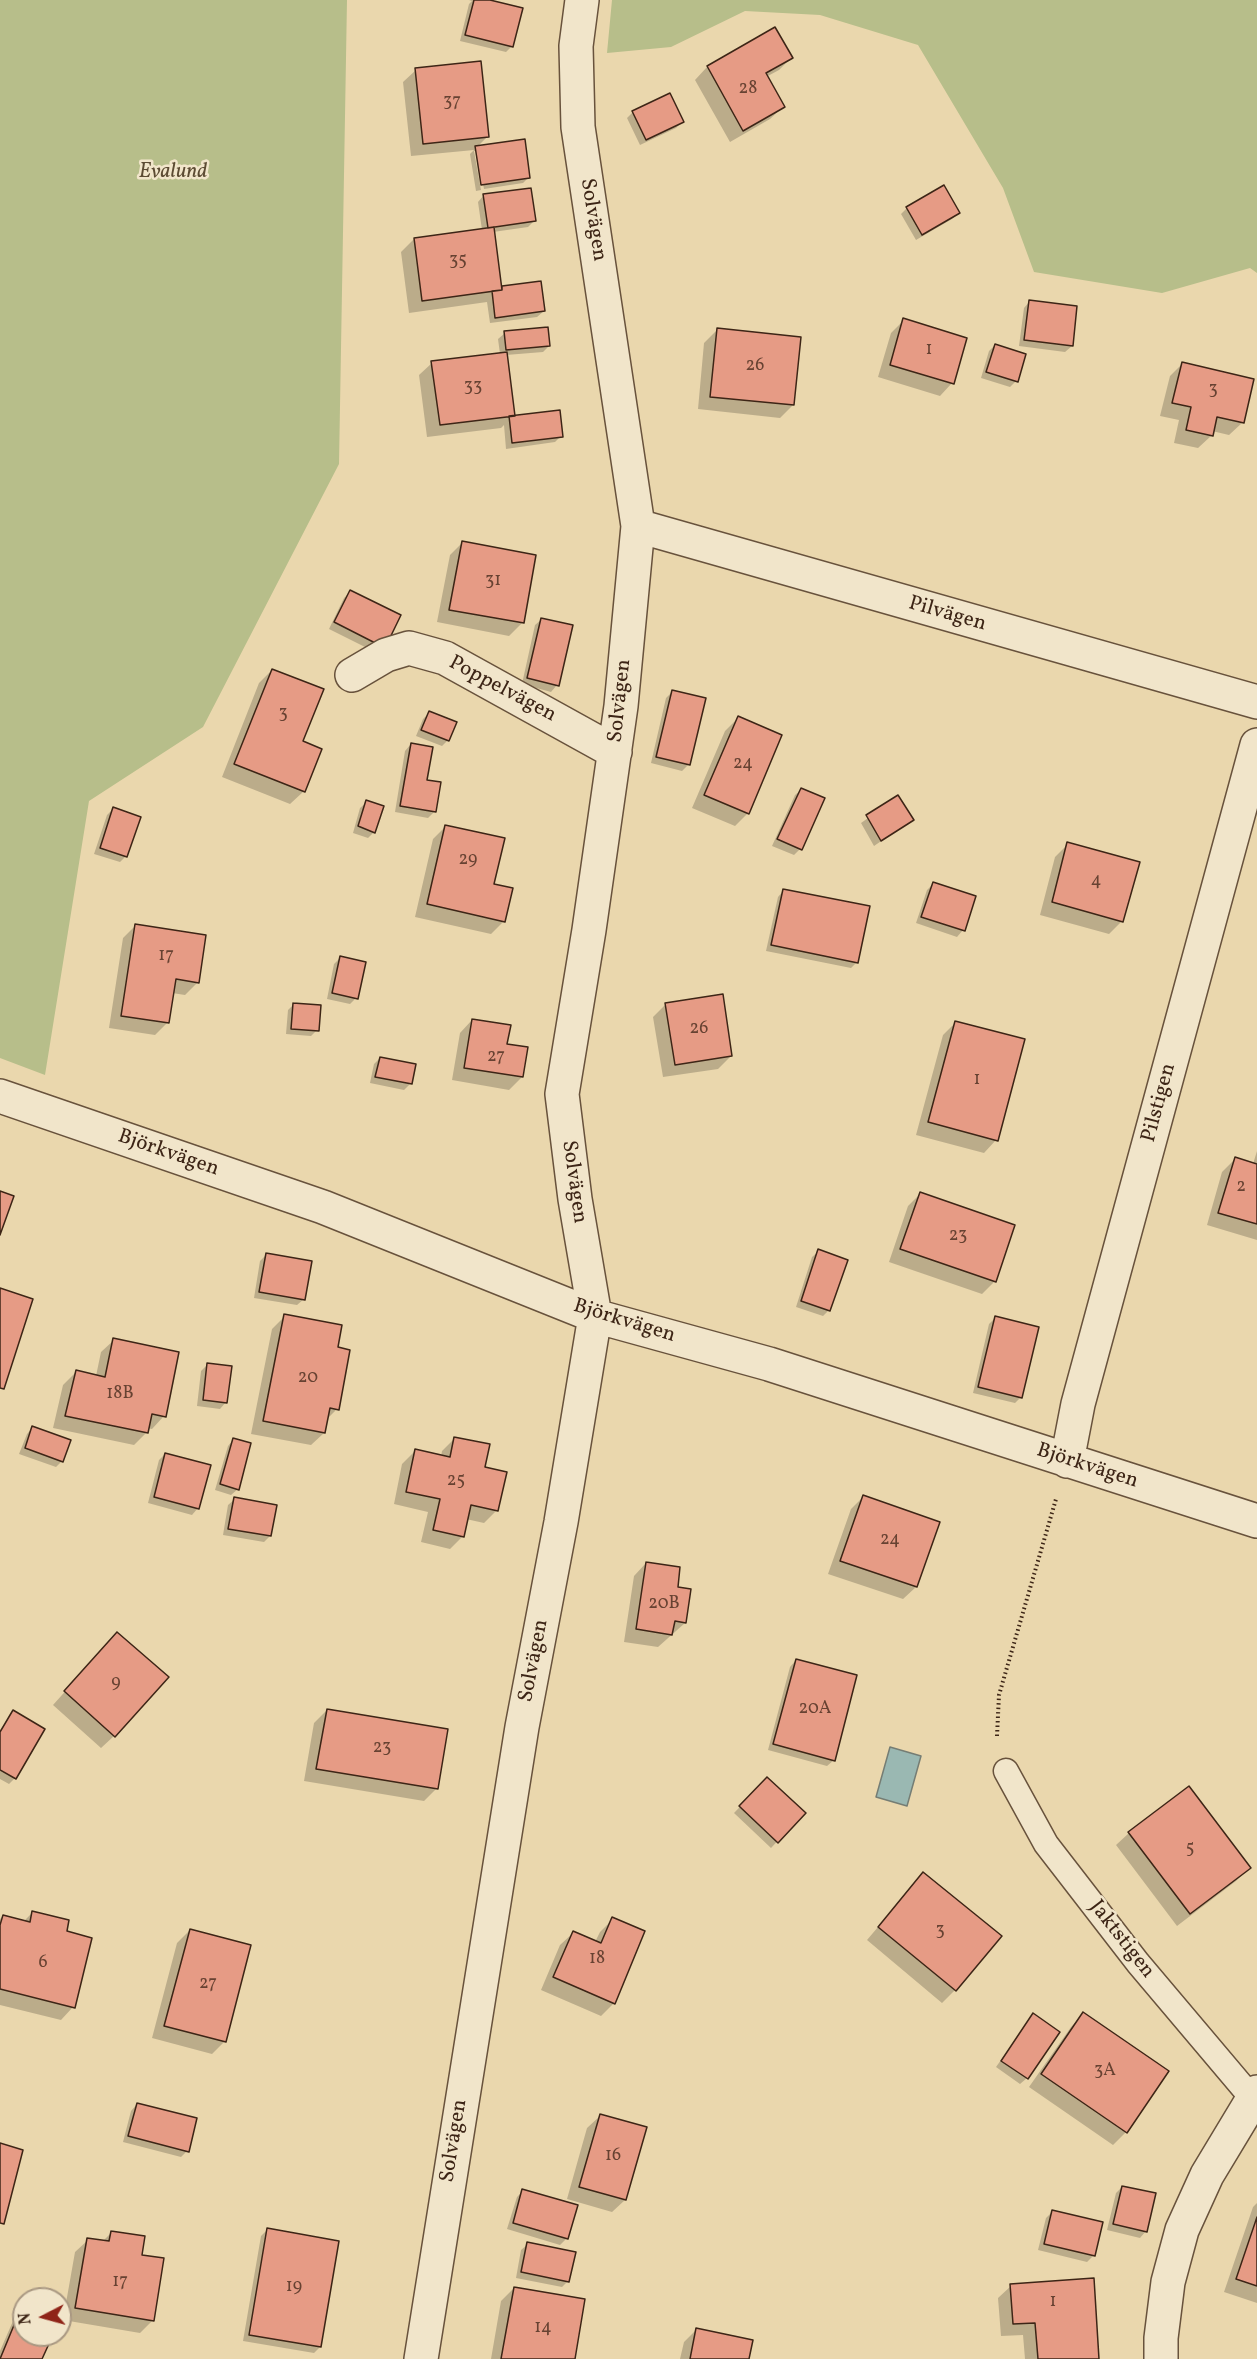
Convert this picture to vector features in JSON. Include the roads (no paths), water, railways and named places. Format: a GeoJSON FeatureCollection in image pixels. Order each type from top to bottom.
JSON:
{"type":"FeatureCollection","features":[{"type":"Feature","properties":{"kind":"street","name":"Solvägen"},"geometry":{"type":"LineString","coordinates":[[421,2359],[518,1750],[561,1522],[595,1317],[574,1198],[562,1094],[615,752],[638,526],[578,127],[576,46],[582,0]]}},
{"type":"Feature","properties":{"kind":"street","name":"Pilvägen"},"geometry":{"type":"LineString","coordinates":[[638,526],[1257,702]]}},
{"type":"Feature","properties":{"kind":"street","name":"Poppelvägen"},"geometry":{"type":"LineString","coordinates":[[352,675],[386,655],[409,648],[445,658],[615,752]]}},
{"type":"Feature","properties":{"kind":"street","name":"Pilstigen"},"geometry":{"type":"LineString","coordinates":[[1067,1461],[1078,1404],[1257,745]]}},
{"type":"Feature","properties":{"kind":"street","name":"Björkvägen"},"geometry":{"type":"LineString","coordinates":[[0,1096],[323,1207],[595,1317],[769,1364],[1257,1521]]}},
{"type":"Feature","properties":{"kind":"street","name":"Jaktstigen"},"geometry":{"type":"LineString","coordinates":[[1161,2359],[1161,2338],[1168,2282],[1182,2230],[1207,2175],[1254,2095]]}},
{"type":"Feature","properties":{"kind":"lane","name":"Jaktstigen"},"geometry":{"type":"LineString","coordinates":[[1006,1771],[1046,1844],[1138,1963],[1254,2095]]}},
{"type":"Feature","properties":{"kind":"water"},"geometry":{"type":"Polygon","coordinates":[[[890,1747],[921,1756],[907,1806],[876,1797],[890,1747]]]}},
{"type":"Feature","properties":{"kind":"park label","name":"Evalund"},"geometry":{"type":"Point","coordinates":[173,173]}}]}
